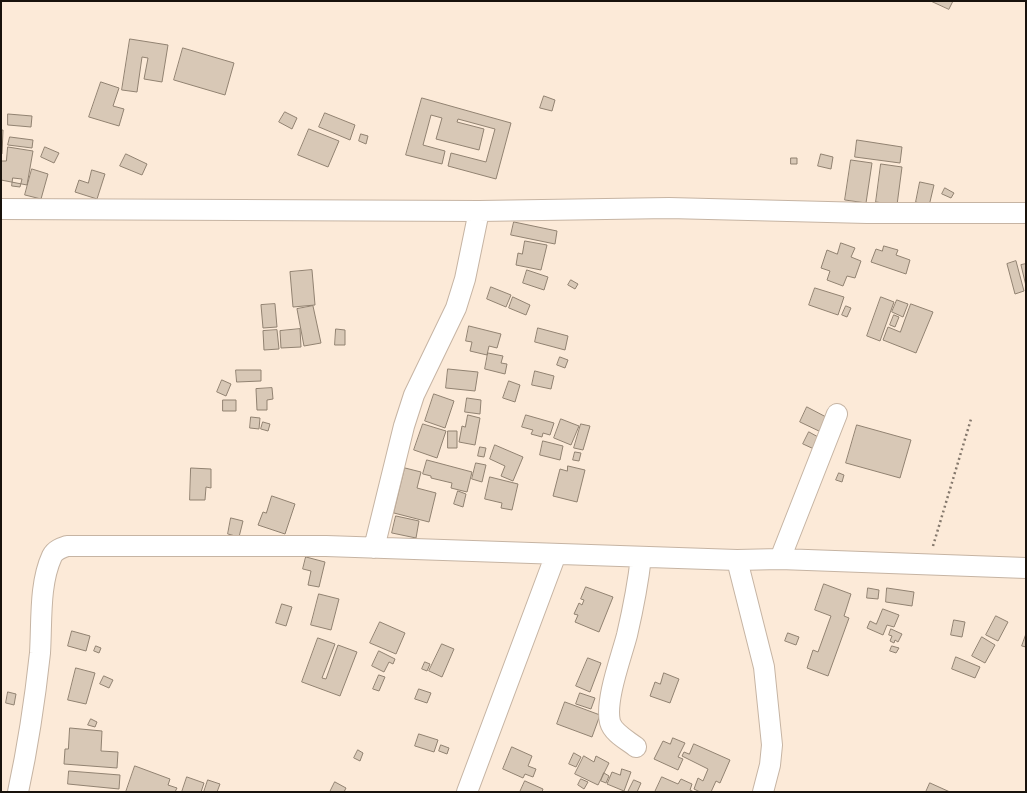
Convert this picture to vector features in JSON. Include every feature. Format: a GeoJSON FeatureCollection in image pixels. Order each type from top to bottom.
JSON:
{"type":"FeatureCollection","features":[{"type":"Feature","properties":{"kind":"street"},"geometry":{"type":"LineString","coordinates":[[1,209],[479,211],[669,208],[868,213],[1026,213]]}},
{"type":"Feature","properties":{"kind":"street"},"geometry":{"type":"LineString","coordinates":[[374,548],[404,426],[414,395],[456,308],[465,279],[479,211]]}},
{"type":"Feature","properties":{"kind":"street"},"geometry":{"type":"LineString","coordinates":[[780,559],[837,414]]}},
{"type":"Feature","properties":{"kind":"street"},"geometry":{"type":"LineString","coordinates":[[18,792],[31,720],[40,653],[44,588],[48,568],[53,554],[57,550],[67,546],[254,546],[374,548],[737,560],[780,559],[1026,568]]}},
{"type":"Feature","properties":{"kind":"street"},"geometry":{"type":"LineString","coordinates":[[466,792],[556,554]]}},
{"type":"Feature","properties":{"kind":"street"},"geometry":{"type":"LineString","coordinates":[[636,746],[617,733],[610,723],[609,710],[613,685],[636,593],[641,557]]}},
{"type":"Feature","properties":{"kind":"street"},"geometry":{"type":"LineString","coordinates":[[737,560],[764,667],[772,745],[770,765],[764,792]]}},
{"type":"Feature","properties":{"kind":"path"},"geometry":{"type":"LineString","coordinates":[[929,564],[939,523],[971,419]]}},
{"type":"Feature","properties":{"kind":"building"},"geometry":{"type":"Polygon","coordinates":[[[931,1],[953,1],[949,9],[931,1]]]}},
{"type":"Feature","properties":{"kind":"building"},"geometry":{"type":"Polygon","coordinates":[[[130,39],[168,45],[162,82],[144,79],[148,58],[142,57],[137,92],[122,90],[130,39]]]}},
{"type":"Feature","properties":{"kind":"building"},"geometry":{"type":"Polygon","coordinates":[[[183,48],[234,63],[225,95],[174,80],[183,48]]]}},
{"type":"Feature","properties":{"kind":"building"},"geometry":{"type":"Polygon","coordinates":[[[101,82],[119,88],[113,106],[124,109],[119,126],[89,117],[101,82]]]}},
{"type":"Feature","properties":{"kind":"building"},"geometry":{"type":"Polygon","coordinates":[[[544,96],[555,100],[552,111],[540,108],[544,96]]]}},
{"type":"Feature","properties":{"kind":"building"},"geometry":{"type":"Polygon","coordinates":[[[422,98],[511,123],[496,179],[448,166],[451,153],[486,162],[495,129],[458,119],[457,122],[484,129],[479,150],[436,139],[442,118],[431,115],[423,145],[445,151],[442,164],[406,155],[422,98]]]}},
{"type":"Feature","properties":{"kind":"building"},"geometry":{"type":"Polygon","coordinates":[[[285,112],[297,118],[292,129],[279,122],[285,112]]]}},
{"type":"Feature","properties":{"kind":"building"},"geometry":{"type":"Polygon","coordinates":[[[325,113],[355,125],[350,140],[319,127],[325,113]]]}},
{"type":"Feature","properties":{"kind":"building"},"geometry":{"type":"Polygon","coordinates":[[[8,114],[32,116],[31,127],[8,125],[8,114]]]}},
{"type":"Feature","properties":{"kind":"building"},"geometry":{"type":"Polygon","coordinates":[[[309,129],[339,141],[328,167],[298,155],[309,129]]]}},
{"type":"Feature","properties":{"kind":"building"},"geometry":{"type":"Polygon","coordinates":[[[1,130],[3,130],[2,154],[1,154],[1,130]]]}},
{"type":"Feature","properties":{"kind":"building"},"geometry":{"type":"Polygon","coordinates":[[[361,134],[368,136],[366,144],[359,141],[361,134]]]}},
{"type":"Feature","properties":{"kind":"building"},"geometry":{"type":"Polygon","coordinates":[[[10,137],[33,140],[32,148],[8,145],[10,137]]]}},
{"type":"Feature","properties":{"kind":"building"},"geometry":{"type":"Polygon","coordinates":[[[857,140],[902,147],[900,163],[855,157],[857,140]]]}},
{"type":"Feature","properties":{"kind":"building"},"geometry":{"type":"Polygon","coordinates":[[[8,147],[33,151],[27,185],[1,180],[1,161],[6,161],[8,147]]]}},
{"type":"Feature","properties":{"kind":"building"},"geometry":{"type":"Polygon","coordinates":[[[45,147],[59,153],[54,163],[41,157],[45,147]]]}},
{"type":"Feature","properties":{"kind":"building"},"geometry":{"type":"Polygon","coordinates":[[[126,154],[147,164],[142,175],[120,166],[126,154]]]}},
{"type":"Feature","properties":{"kind":"building"},"geometry":{"type":"Polygon","coordinates":[[[821,154],[833,157],[831,169],[818,166],[821,154]]]}},
{"type":"Feature","properties":{"kind":"building"},"geometry":{"type":"Polygon","coordinates":[[[791,158],[797,158],[797,164],[791,164],[791,158]]]}},
{"type":"Feature","properties":{"kind":"building"},"geometry":{"type":"Polygon","coordinates":[[[851,160],[872,163],[866,203],[845,200],[851,160]]]}},
{"type":"Feature","properties":{"kind":"building"},"geometry":{"type":"Polygon","coordinates":[[[881,164],[902,167],[897,205],[876,202],[881,164]]]}},
{"type":"Feature","properties":{"kind":"building"},"geometry":{"type":"Polygon","coordinates":[[[32,169],[48,174],[41,199],[25,195],[32,169]]]}},
{"type":"Feature","properties":{"kind":"building"},"geometry":{"type":"Polygon","coordinates":[[[92,170],[105,174],[97,199],[75,192],[79,180],[88,183],[92,170]]]}},
{"type":"Feature","properties":{"kind":"building"},"geometry":{"type":"Polygon","coordinates":[[[13,178],[22,179],[20,187],[12,186],[13,178]]]}},
{"type":"Feature","properties":{"kind":"building"},"geometry":{"type":"Polygon","coordinates":[[[920,182],[934,185],[929,206],[916,202],[920,182]]]}},
{"type":"Feature","properties":{"kind":"building"},"geometry":{"type":"Polygon","coordinates":[[[945,188],[954,193],[951,198],[942,194],[945,188]]]}},
{"type":"Feature","properties":{"kind":"building"},"geometry":{"type":"Polygon","coordinates":[[[514,222],[557,231],[555,244],[511,235],[514,222]]]}},
{"type":"Feature","properties":{"kind":"building"},"geometry":{"type":"Polygon","coordinates":[[[525,241],[547,245],[541,270],[516,265],[518,253],[522,254],[525,241]]]}},
{"type":"Feature","properties":{"kind":"building"},"geometry":{"type":"Polygon","coordinates":[[[841,243],[855,248],[851,257],[861,261],[855,278],[847,276],[843,286],[827,280],[830,271],[821,268],[827,250],[837,254],[841,243]]]}},
{"type":"Feature","properties":{"kind":"building"},"geometry":{"type":"Polygon","coordinates":[[[884,246],[898,250],[896,255],[910,260],[906,274],[871,262],[876,249],[882,251],[884,246]]]}},
{"type":"Feature","properties":{"kind":"building"},"geometry":{"type":"Polygon","coordinates":[[[1016,261],[1024,291],[1015,294],[1007,264],[1016,261]]]}},
{"type":"Feature","properties":{"kind":"building"},"geometry":{"type":"Polygon","coordinates":[[[1026,264],[1026,286],[1021,265],[1026,264]]]}},
{"type":"Feature","properties":{"kind":"building"},"geometry":{"type":"Polygon","coordinates":[[[312,270],[315,305],[293,307],[290,272],[312,270]]]}},
{"type":"Feature","properties":{"kind":"building"},"geometry":{"type":"Polygon","coordinates":[[[527,270],[548,277],[544,290],[523,283],[527,270]]]}},
{"type":"Feature","properties":{"kind":"building"},"geometry":{"type":"Polygon","coordinates":[[[571,280],[578,284],[575,289],[568,285],[571,280]]]}},
{"type":"Feature","properties":{"kind":"building"},"geometry":{"type":"Polygon","coordinates":[[[491,287],[511,295],[506,307],[487,299],[491,287]]]}},
{"type":"Feature","properties":{"kind":"building"},"geometry":{"type":"Polygon","coordinates":[[[815,288],[844,297],[838,315],[809,305],[815,288]]]}},
{"type":"Feature","properties":{"kind":"building"},"geometry":{"type":"Polygon","coordinates":[[[513,297],[530,305],[526,315],[509,308],[513,297]]]}},
{"type":"Feature","properties":{"kind":"building"},"geometry":{"type":"Polygon","coordinates":[[[881,297],[894,302],[880,341],[867,336],[881,297]]]}},
{"type":"Feature","properties":{"kind":"building"},"geometry":{"type":"Polygon","coordinates":[[[897,300],[908,304],[903,317],[892,312],[897,300]]]}},
{"type":"Feature","properties":{"kind":"building"},"geometry":{"type":"Polygon","coordinates":[[[275,304],[277,327],[263,328],[261,305],[275,304]]]}},
{"type":"Feature","properties":{"kind":"building"},"geometry":{"type":"Polygon","coordinates":[[[911,304],[933,312],[916,353],[883,340],[888,327],[900,332],[911,304]]]}},
{"type":"Feature","properties":{"kind":"building"},"geometry":{"type":"Polygon","coordinates":[[[313,306],[321,343],[304,346],[297,309],[313,306]]]}},
{"type":"Feature","properties":{"kind":"building"},"geometry":{"type":"Polygon","coordinates":[[[846,306],[851,308],[847,317],[842,315],[846,306]]]}},
{"type":"Feature","properties":{"kind":"building"},"geometry":{"type":"Polygon","coordinates":[[[894,315],[899,317],[895,327],[890,325],[894,315]]]}},
{"type":"Feature","properties":{"kind":"building"},"geometry":{"type":"Polygon","coordinates":[[[469,326],[501,334],[497,348],[489,346],[487,355],[470,351],[472,342],[466,341],[469,326]]]}},
{"type":"Feature","properties":{"kind":"building"},"geometry":{"type":"Polygon","coordinates":[[[538,328],[568,336],[565,350],[535,342],[538,328]]]}},
{"type":"Feature","properties":{"kind":"building"},"geometry":{"type":"Polygon","coordinates":[[[300,329],[301,347],[281,348],[280,331],[300,329]]]}},
{"type":"Feature","properties":{"kind":"building"},"geometry":{"type":"Polygon","coordinates":[[[336,329],[345,330],[345,345],[335,345],[336,329]]]}},
{"type":"Feature","properties":{"kind":"building"},"geometry":{"type":"Polygon","coordinates":[[[277,330],[279,349],[264,350],[263,331],[277,330]]]}},
{"type":"Feature","properties":{"kind":"building"},"geometry":{"type":"Polygon","coordinates":[[[488,353],[503,356],[501,363],[507,364],[505,374],[485,369],[488,353]]]}},
{"type":"Feature","properties":{"kind":"building"},"geometry":{"type":"Polygon","coordinates":[[[560,357],[568,360],[565,368],[557,365],[560,357]]]}},
{"type":"Feature","properties":{"kind":"building"},"geometry":{"type":"Polygon","coordinates":[[[448,369],[478,372],[475,391],[446,388],[448,369]]]}},
{"type":"Feature","properties":{"kind":"building"},"geometry":{"type":"Polygon","coordinates":[[[236,370],[261,370],[261,381],[237,382],[236,370]]]}},
{"type":"Feature","properties":{"kind":"building"},"geometry":{"type":"Polygon","coordinates":[[[535,371],[554,376],[551,389],[532,385],[535,371]]]}},
{"type":"Feature","properties":{"kind":"building"},"geometry":{"type":"Polygon","coordinates":[[[222,380],[231,384],[226,396],[217,392],[222,380]]]}},
{"type":"Feature","properties":{"kind":"building"},"geometry":{"type":"Polygon","coordinates":[[[509,381],[520,385],[515,402],[503,398],[509,381]]]}},
{"type":"Feature","properties":{"kind":"building"},"geometry":{"type":"Polygon","coordinates":[[[272,388],[273,399],[267,400],[267,410],[257,410],[256,389],[272,388]]]}},
{"type":"Feature","properties":{"kind":"building"},"geometry":{"type":"Polygon","coordinates":[[[434,394],[454,401],[445,428],[425,421],[434,394]]]}},
{"type":"Feature","properties":{"kind":"building"},"geometry":{"type":"Polygon","coordinates":[[[467,398],[481,400],[480,414],[465,412],[467,398]]]}},
{"type":"Feature","properties":{"kind":"building"},"geometry":{"type":"Polygon","coordinates":[[[223,400],[236,400],[236,411],[223,411],[223,400]]]}},
{"type":"Feature","properties":{"kind":"building"},"geometry":{"type":"Polygon","coordinates":[[[807,407],[828,418],[821,432],[800,422],[807,407]]]}},
{"type":"Feature","properties":{"kind":"building"},"geometry":{"type":"Polygon","coordinates":[[[468,415],[480,418],[475,445],[459,442],[462,426],[465,427],[468,415]]]}},
{"type":"Feature","properties":{"kind":"building"},"geometry":{"type":"Polygon","coordinates":[[[526,415],[554,423],[550,435],[543,433],[542,437],[531,434],[533,430],[522,427],[526,415]]]}},
{"type":"Feature","properties":{"kind":"building"},"geometry":{"type":"Polygon","coordinates":[[[251,417],[260,418],[259,429],[250,428],[251,417]]]}},
{"type":"Feature","properties":{"kind":"building"},"geometry":{"type":"Polygon","coordinates":[[[561,419],[579,426],[571,445],[554,438],[561,419]]]}},
{"type":"Feature","properties":{"kind":"building"},"geometry":{"type":"Polygon","coordinates":[[[263,422],[270,424],[268,431],[261,429],[263,422]]]}},
{"type":"Feature","properties":{"kind":"building"},"geometry":{"type":"Polygon","coordinates":[[[423,424],[446,431],[437,458],[414,450],[423,424]]]}},
{"type":"Feature","properties":{"kind":"building"},"geometry":{"type":"Polygon","coordinates":[[[581,424],[590,426],[583,450],[574,448],[581,424]]]}},
{"type":"Feature","properties":{"kind":"building"},"geometry":{"type":"Polygon","coordinates":[[[857,425],[911,440],[900,478],[846,463],[857,425]]]}},
{"type":"Feature","properties":{"kind":"building"},"geometry":{"type":"Polygon","coordinates":[[[448,431],[457,431],[457,448],[448,448],[448,431]]]}},
{"type":"Feature","properties":{"kind":"building"},"geometry":{"type":"Polygon","coordinates":[[[809,432],[820,438],[814,449],[803,444],[809,432]]]}},
{"type":"Feature","properties":{"kind":"building"},"geometry":{"type":"Polygon","coordinates":[[[543,441],[563,446],[560,460],[540,455],[543,441]]]}},
{"type":"Feature","properties":{"kind":"building"},"geometry":{"type":"Polygon","coordinates":[[[495,445],[523,457],[513,481],[501,476],[505,466],[490,459],[495,445]]]}},
{"type":"Feature","properties":{"kind":"building"},"geometry":{"type":"Polygon","coordinates":[[[480,447],[486,448],[484,457],[478,456],[480,447]]]}},
{"type":"Feature","properties":{"kind":"building"},"geometry":{"type":"Polygon","coordinates":[[[575,452],[581,453],[579,461],[573,460],[575,452]]]}},
{"type":"Feature","properties":{"kind":"building"},"geometry":{"type":"Polygon","coordinates":[[[427,460],[472,472],[467,492],[451,488],[452,483],[431,478],[431,476],[423,474],[427,460]]]}},
{"type":"Feature","properties":{"kind":"building"},"geometry":{"type":"Polygon","coordinates":[[[476,463],[486,465],[482,482],[472,479],[476,463]]]}},
{"type":"Feature","properties":{"kind":"building"},"geometry":{"type":"Polygon","coordinates":[[[568,466],[585,470],[577,502],[553,496],[560,469],[567,471],[568,466]]]}},
{"type":"Feature","properties":{"kind":"building"},"geometry":{"type":"Polygon","coordinates":[[[191,468],[211,469],[211,488],[206,487],[205,500],[190,500],[191,468]]]}},
{"type":"Feature","properties":{"kind":"building"},"geometry":{"type":"Polygon","coordinates":[[[405,468],[421,472],[417,488],[436,493],[429,522],[394,513],[405,468]]]}},
{"type":"Feature","properties":{"kind":"building"},"geometry":{"type":"Polygon","coordinates":[[[839,473],[844,475],[842,482],[836,480],[839,473]]]}},
{"type":"Feature","properties":{"kind":"building"},"geometry":{"type":"Polygon","coordinates":[[[490,477],[518,484],[512,510],[501,508],[502,503],[485,499],[490,477]]]}},
{"type":"Feature","properties":{"kind":"building"},"geometry":{"type":"Polygon","coordinates":[[[458,491],[466,494],[463,507],[454,504],[458,491]]]}},
{"type":"Feature","properties":{"kind":"building"},"geometry":{"type":"Polygon","coordinates":[[[272,496],[295,504],[285,534],[258,525],[263,512],[266,513],[272,496]]]}},
{"type":"Feature","properties":{"kind":"building"},"geometry":{"type":"Polygon","coordinates":[[[396,516],[419,521],[416,538],[392,533],[396,516]]]}},
{"type":"Feature","properties":{"kind":"building"},"geometry":{"type":"Polygon","coordinates":[[[231,518],[243,521],[239,537],[228,534],[231,518]]]}},
{"type":"Feature","properties":{"kind":"building"},"geometry":{"type":"Polygon","coordinates":[[[306,557],[325,562],[319,587],[308,585],[311,571],[303,569],[306,557]]]}},
{"type":"Feature","properties":{"kind":"building"},"geometry":{"type":"Polygon","coordinates":[[[824,584],[851,594],[844,616],[849,618],[828,676],[807,668],[813,650],[818,652],[831,616],[815,610],[824,584]]]}},
{"type":"Feature","properties":{"kind":"building"},"geometry":{"type":"Polygon","coordinates":[[[586,587],[613,597],[599,632],[575,622],[578,615],[574,614],[579,603],[582,605],[584,600],[581,599],[586,587]]]}},
{"type":"Feature","properties":{"kind":"building"},"geometry":{"type":"Polygon","coordinates":[[[868,588],[879,590],[878,599],[867,598],[868,588]]]}},
{"type":"Feature","properties":{"kind":"building"},"geometry":{"type":"Polygon","coordinates":[[[887,588],[914,592],[912,606],[886,602],[887,588]]]}},
{"type":"Feature","properties":{"kind":"building"},"geometry":{"type":"Polygon","coordinates":[[[319,594],[339,599],[331,630],[311,625],[319,594]]]}},
{"type":"Feature","properties":{"kind":"building"},"geometry":{"type":"Polygon","coordinates":[[[282,604],[292,607],[286,626],[276,623],[282,604]]]}},
{"type":"Feature","properties":{"kind":"building"},"geometry":{"type":"Polygon","coordinates":[[[883,609],[899,615],[894,627],[887,625],[883,635],[867,628],[870,621],[876,624],[883,609]]]}},
{"type":"Feature","properties":{"kind":"building"},"geometry":{"type":"Polygon","coordinates":[[[996,616],[1008,622],[998,641],[986,635],[996,616]]]}},
{"type":"Feature","properties":{"kind":"building"},"geometry":{"type":"Polygon","coordinates":[[[954,620],[965,622],[962,637],[951,635],[954,620]]]}},
{"type":"Feature","properties":{"kind":"building"},"geometry":{"type":"Polygon","coordinates":[[[380,622],[405,633],[396,654],[370,643],[380,622]]]}},
{"type":"Feature","properties":{"kind":"building"},"geometry":{"type":"Polygon","coordinates":[[[891,629],[902,634],[898,642],[895,640],[894,643],[890,641],[892,636],[889,635],[891,629]]]}},
{"type":"Feature","properties":{"kind":"building"},"geometry":{"type":"Polygon","coordinates":[[[72,631],[90,636],[86,651],[68,646],[72,631]]]}},
{"type":"Feature","properties":{"kind":"building"},"geometry":{"type":"Polygon","coordinates":[[[788,633],[799,637],[796,645],[785,641],[788,633]]]}},
{"type":"Feature","properties":{"kind":"building"},"geometry":{"type":"Polygon","coordinates":[[[1026,634],[1026,647],[1022,646],[1026,634]]]}},
{"type":"Feature","properties":{"kind":"building"},"geometry":{"type":"Polygon","coordinates":[[[982,637],[995,645],[985,663],[972,656],[982,637]]]}},
{"type":"Feature","properties":{"kind":"building"},"geometry":{"type":"Polygon","coordinates":[[[318,638],[335,644],[322,678],[326,679],[338,645],[357,652],[340,696],[302,682],[318,638]]]}},
{"type":"Feature","properties":{"kind":"building"},"geometry":{"type":"Polygon","coordinates":[[[442,644],[454,649],[442,677],[429,671],[442,644]]]}},
{"type":"Feature","properties":{"kind":"building"},"geometry":{"type":"Polygon","coordinates":[[[96,646],[101,648],[99,653],[94,651],[96,646]]]}},
{"type":"Feature","properties":{"kind":"building"},"geometry":{"type":"Polygon","coordinates":[[[892,646],[899,648],[896,653],[890,651],[892,646]]]}},
{"type":"Feature","properties":{"kind":"building"},"geometry":{"type":"Polygon","coordinates":[[[379,651],[395,659],[393,664],[389,662],[384,672],[372,666],[379,651]]]}},
{"type":"Feature","properties":{"kind":"building"},"geometry":{"type":"Polygon","coordinates":[[[956,657],[980,667],[975,678],[952,669],[956,657]]]}},
{"type":"Feature","properties":{"kind":"building"},"geometry":{"type":"Polygon","coordinates":[[[588,658],[601,663],[590,692],[576,686],[588,658]]]}},
{"type":"Feature","properties":{"kind":"building"},"geometry":{"type":"Polygon","coordinates":[[[425,662],[430,664],[427,671],[422,669],[425,662]]]}},
{"type":"Feature","properties":{"kind":"building"},"geometry":{"type":"Polygon","coordinates":[[[76,668],[95,673],[86,704],[68,700],[76,668]]]}},
{"type":"Feature","properties":{"kind":"building"},"geometry":{"type":"Polygon","coordinates":[[[664,673],[679,679],[670,703],[650,696],[655,682],[660,684],[664,673]]]}},
{"type":"Feature","properties":{"kind":"building"},"geometry":{"type":"Polygon","coordinates":[[[379,675],[385,677],[379,691],[373,689],[379,675]]]}},
{"type":"Feature","properties":{"kind":"building"},"geometry":{"type":"Polygon","coordinates":[[[104,676],[113,680],[109,688],[100,684],[104,676]]]}},
{"type":"Feature","properties":{"kind":"building"},"geometry":{"type":"Polygon","coordinates":[[[419,689],[431,693],[427,703],[415,699],[419,689]]]}},
{"type":"Feature","properties":{"kind":"building"},"geometry":{"type":"Polygon","coordinates":[[[8,692],[16,694],[14,705],[6,703],[8,692]]]}},
{"type":"Feature","properties":{"kind":"building"},"geometry":{"type":"Polygon","coordinates":[[[580,693],[595,698],[591,709],[576,704],[580,693]]]}},
{"type":"Feature","properties":{"kind":"building"},"geometry":{"type":"Polygon","coordinates":[[[565,702],[600,715],[592,737],[557,724],[565,702]]]}},
{"type":"Feature","properties":{"kind":"building"},"geometry":{"type":"Polygon","coordinates":[[[91,719],[97,722],[95,727],[88,725],[91,719]]]}},
{"type":"Feature","properties":{"kind":"building"},"geometry":{"type":"Polygon","coordinates":[[[70,728],[102,731],[101,751],[118,752],[117,768],[64,764],[65,749],[68,749],[70,728]]]}},
{"type":"Feature","properties":{"kind":"building"},"geometry":{"type":"Polygon","coordinates":[[[419,734],[438,740],[434,752],[415,746],[419,734]]]}},
{"type":"Feature","properties":{"kind":"building"},"geometry":{"type":"Polygon","coordinates":[[[673,738],[685,743],[678,757],[683,759],[678,770],[654,759],[663,741],[670,744],[673,738]]]}},
{"type":"Feature","properties":{"kind":"building"},"geometry":{"type":"Polygon","coordinates":[[[694,744],[730,760],[720,783],[716,781],[711,792],[700,792],[694,789],[698,778],[703,781],[708,769],[682,756],[684,752],[689,754],[694,744]]]}},
{"type":"Feature","properties":{"kind":"building"},"geometry":{"type":"Polygon","coordinates":[[[441,745],[449,748],[447,754],[439,751],[441,745]]]}},
{"type":"Feature","properties":{"kind":"building"},"geometry":{"type":"Polygon","coordinates":[[[512,747],[532,756],[528,766],[536,769],[533,777],[525,774],[523,778],[503,769],[512,747]]]}},
{"type":"Feature","properties":{"kind":"building"},"geometry":{"type":"Polygon","coordinates":[[[358,750],[363,753],[360,761],[354,758],[358,750]]]}},
{"type":"Feature","properties":{"kind":"building"},"geometry":{"type":"Polygon","coordinates":[[[574,753],[581,757],[576,767],[569,764],[574,753]]]}},
{"type":"Feature","properties":{"kind":"building"},"geometry":{"type":"Polygon","coordinates":[[[584,756],[594,762],[596,756],[609,763],[598,785],[575,774],[584,756]]]}},
{"type":"Feature","properties":{"kind":"building"},"geometry":{"type":"Polygon","coordinates":[[[135,766],[170,779],[168,785],[177,788],[175,792],[126,792],[135,766]]]}},
{"type":"Feature","properties":{"kind":"building"},"geometry":{"type":"Polygon","coordinates":[[[622,769],[631,772],[624,791],[607,784],[612,772],[620,775],[622,769]]]}},
{"type":"Feature","properties":{"kind":"building"},"geometry":{"type":"Polygon","coordinates":[[[69,771],[120,775],[119,789],[68,784],[69,771]]]}},
{"type":"Feature","properties":{"kind":"building"},"geometry":{"type":"Polygon","coordinates":[[[604,773],[609,776],[606,783],[601,781],[604,773]]]}},
{"type":"Feature","properties":{"kind":"building"},"geometry":{"type":"Polygon","coordinates":[[[187,777],[204,783],[201,792],[182,792],[187,777]]]}},
{"type":"Feature","properties":{"kind":"building"},"geometry":{"type":"Polygon","coordinates":[[[662,777],[678,784],[681,779],[692,784],[690,790],[694,792],[655,792],[662,777]]]}},
{"type":"Feature","properties":{"kind":"building"},"geometry":{"type":"Polygon","coordinates":[[[581,779],[588,782],[584,789],[578,785],[581,779]]]}},
{"type":"Feature","properties":{"kind":"building"},"geometry":{"type":"Polygon","coordinates":[[[208,780],[220,784],[217,792],[204,792],[208,780]]]}},
{"type":"Feature","properties":{"kind":"building"},"geometry":{"type":"Polygon","coordinates":[[[634,780],[641,783],[637,792],[628,792],[634,780]]]}},
{"type":"Feature","properties":{"kind":"building"},"geometry":{"type":"Polygon","coordinates":[[[525,781],[543,789],[542,792],[520,792],[525,781]]]}},
{"type":"Feature","properties":{"kind":"building"},"geometry":{"type":"Polygon","coordinates":[[[335,782],[346,788],[344,792],[330,792],[335,782]]]}},
{"type":"Feature","properties":{"kind":"building"},"geometry":{"type":"Polygon","coordinates":[[[930,783],[950,792],[926,792],[930,783]]]}}]}
